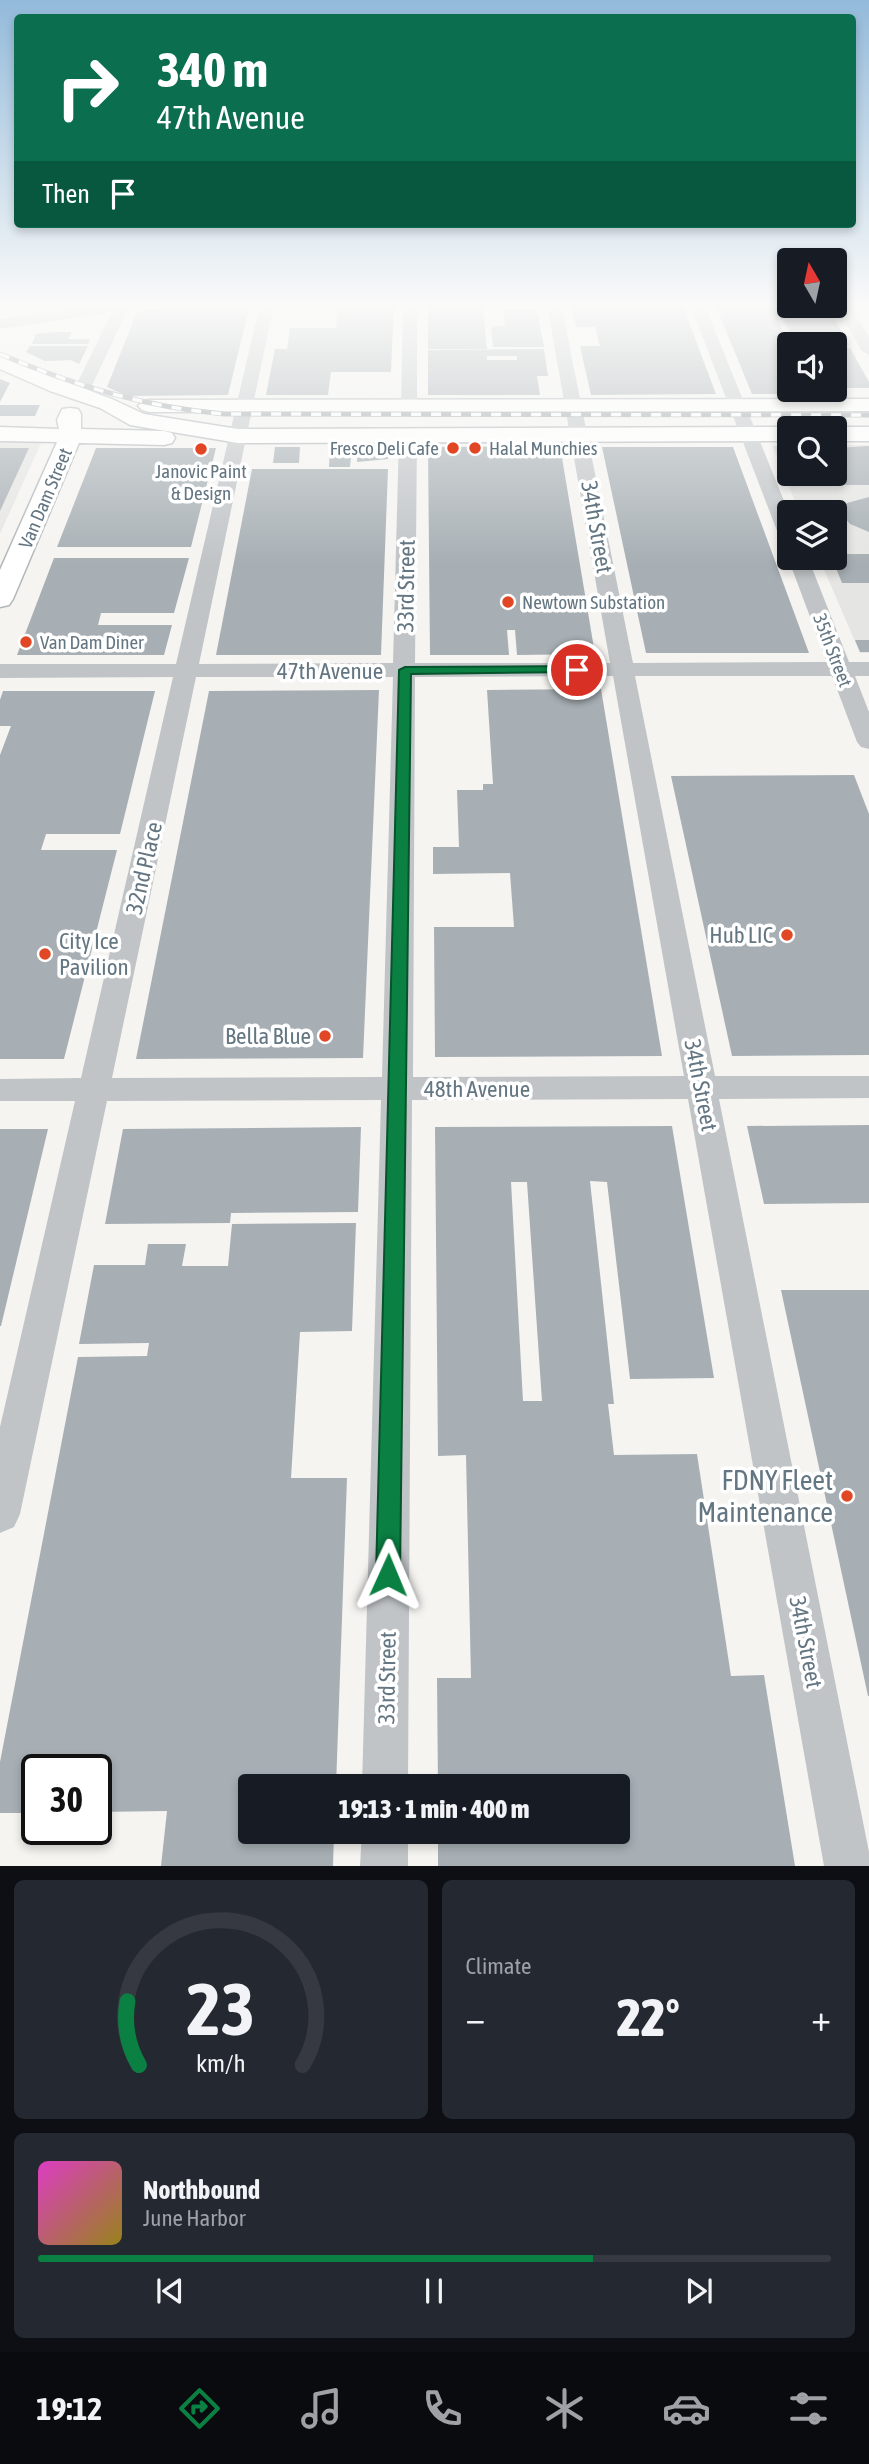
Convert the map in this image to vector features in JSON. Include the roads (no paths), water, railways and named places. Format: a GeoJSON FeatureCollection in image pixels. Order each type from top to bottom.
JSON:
{"type":"FeatureCollection","features":[{"type":"Feature","properties":{"kind":"main road"},"geometry":{"type":"LineString","coordinates":[[68,391],[159,425],[238,436]]}},
{"type":"Feature","properties":{"kind":"main road","name":"Van Dam Street"},"geometry":{"type":"LineString","coordinates":[[71,436],[68,420],[79,396]]}},
{"type":"Feature","properties":{"kind":"main road"},"geometry":{"type":"LineString","coordinates":[[115,408],[869,405]]}},
{"type":"Feature","properties":{"kind":"main road","name":"Van Dam Street"},"geometry":{"type":"LineString","coordinates":[[0,598],[71,436],[115,408]]}},
{"type":"Feature","properties":{"kind":"main road"},"geometry":{"type":"LineString","coordinates":[[0,434],[212,438],[777,434]]}},
{"type":"Feature","properties":{"kind":"main road"},"geometry":{"type":"LineString","coordinates":[[847,434],[869,434]]}},
{"type":"Feature","properties":{"kind":"street","name":"Van Dam Street"},"geometry":{"type":"LineString","coordinates":[[79,396],[82,391]]}},
{"type":"Feature","properties":{"kind":"street","name":"32nd Place"},"geometry":{"type":"LineString","coordinates":[[0,1514],[247,391]]}},
{"type":"Feature","properties":{"kind":"street"},"geometry":{"type":"LineString","coordinates":[[409,391],[409,406]]}},
{"type":"Feature","properties":{"kind":"street","name":"34th Street"},"geometry":{"type":"LineString","coordinates":[[571,391],[848,1866]]}},
{"type":"Feature","properties":{"kind":"street"},"geometry":{"type":"LineString","coordinates":[[733,391],[777,505]]}},
{"type":"Feature","properties":{"kind":"street","name":"33rd Street"},"geometry":{"type":"LineString","coordinates":[[385,1774],[408,435]]}},
{"type":"Feature","properties":{"kind":"street","name":"35th Street"},"geometry":{"type":"LineString","coordinates":[[803,570],[869,742]]}},
{"type":"Feature","properties":{"kind":"street","name":"47th Avenue"},"geometry":{"type":"LineString","coordinates":[[0,671],[869,669]]}},
{"type":"Feature","properties":{"kind":"street","name":"48th Avenue"},"geometry":{"type":"LineString","coordinates":[[0,1090],[869,1087]]}},
{"type":"Feature","properties":{"kind":"street"},"geometry":{"type":"LineString","coordinates":[[384,1866],[385,1844]]}},
{"type":"Feature","properties":{"kind":"railway"},"geometry":{"type":"LineString","coordinates":[[103,391],[166,406],[224,414],[869,415]]}},
{"type":"Feature","properties":{"kind":"place","name":"Fresco Deli Cafe"},"geometry":{"type":"Point","coordinates":[453,448]}},
{"type":"Feature","properties":{"kind":"place","name":"Halal Munchies"},"geometry":{"type":"Point","coordinates":[475,448]}},
{"type":"Feature","properties":{"kind":"place","name":"Janovic Paint & Design"},"geometry":{"type":"Point","coordinates":[201,449]}},
{"type":"Feature","properties":{"kind":"place","name":"Newtown Substation"},"geometry":{"type":"Point","coordinates":[508,602]}},
{"type":"Feature","properties":{"kind":"place","name":"Van Dam Diner"},"geometry":{"type":"Point","coordinates":[26,642]}},
{"type":"Feature","properties":{"kind":"place","name":"Hub LIC"},"geometry":{"type":"Point","coordinates":[787,935]}},
{"type":"Feature","properties":{"kind":"place","name":"City Ice Pavilion"},"geometry":{"type":"Point","coordinates":[45,954]}},
{"type":"Feature","properties":{"kind":"place","name":"Bella Blue"},"geometry":{"type":"Point","coordinates":[325,1036]}},
{"type":"Feature","properties":{"kind":"place","name":"FDNY Fleet Maintenance"},"geometry":{"type":"Point","coordinates":[847,1496]}}]}
